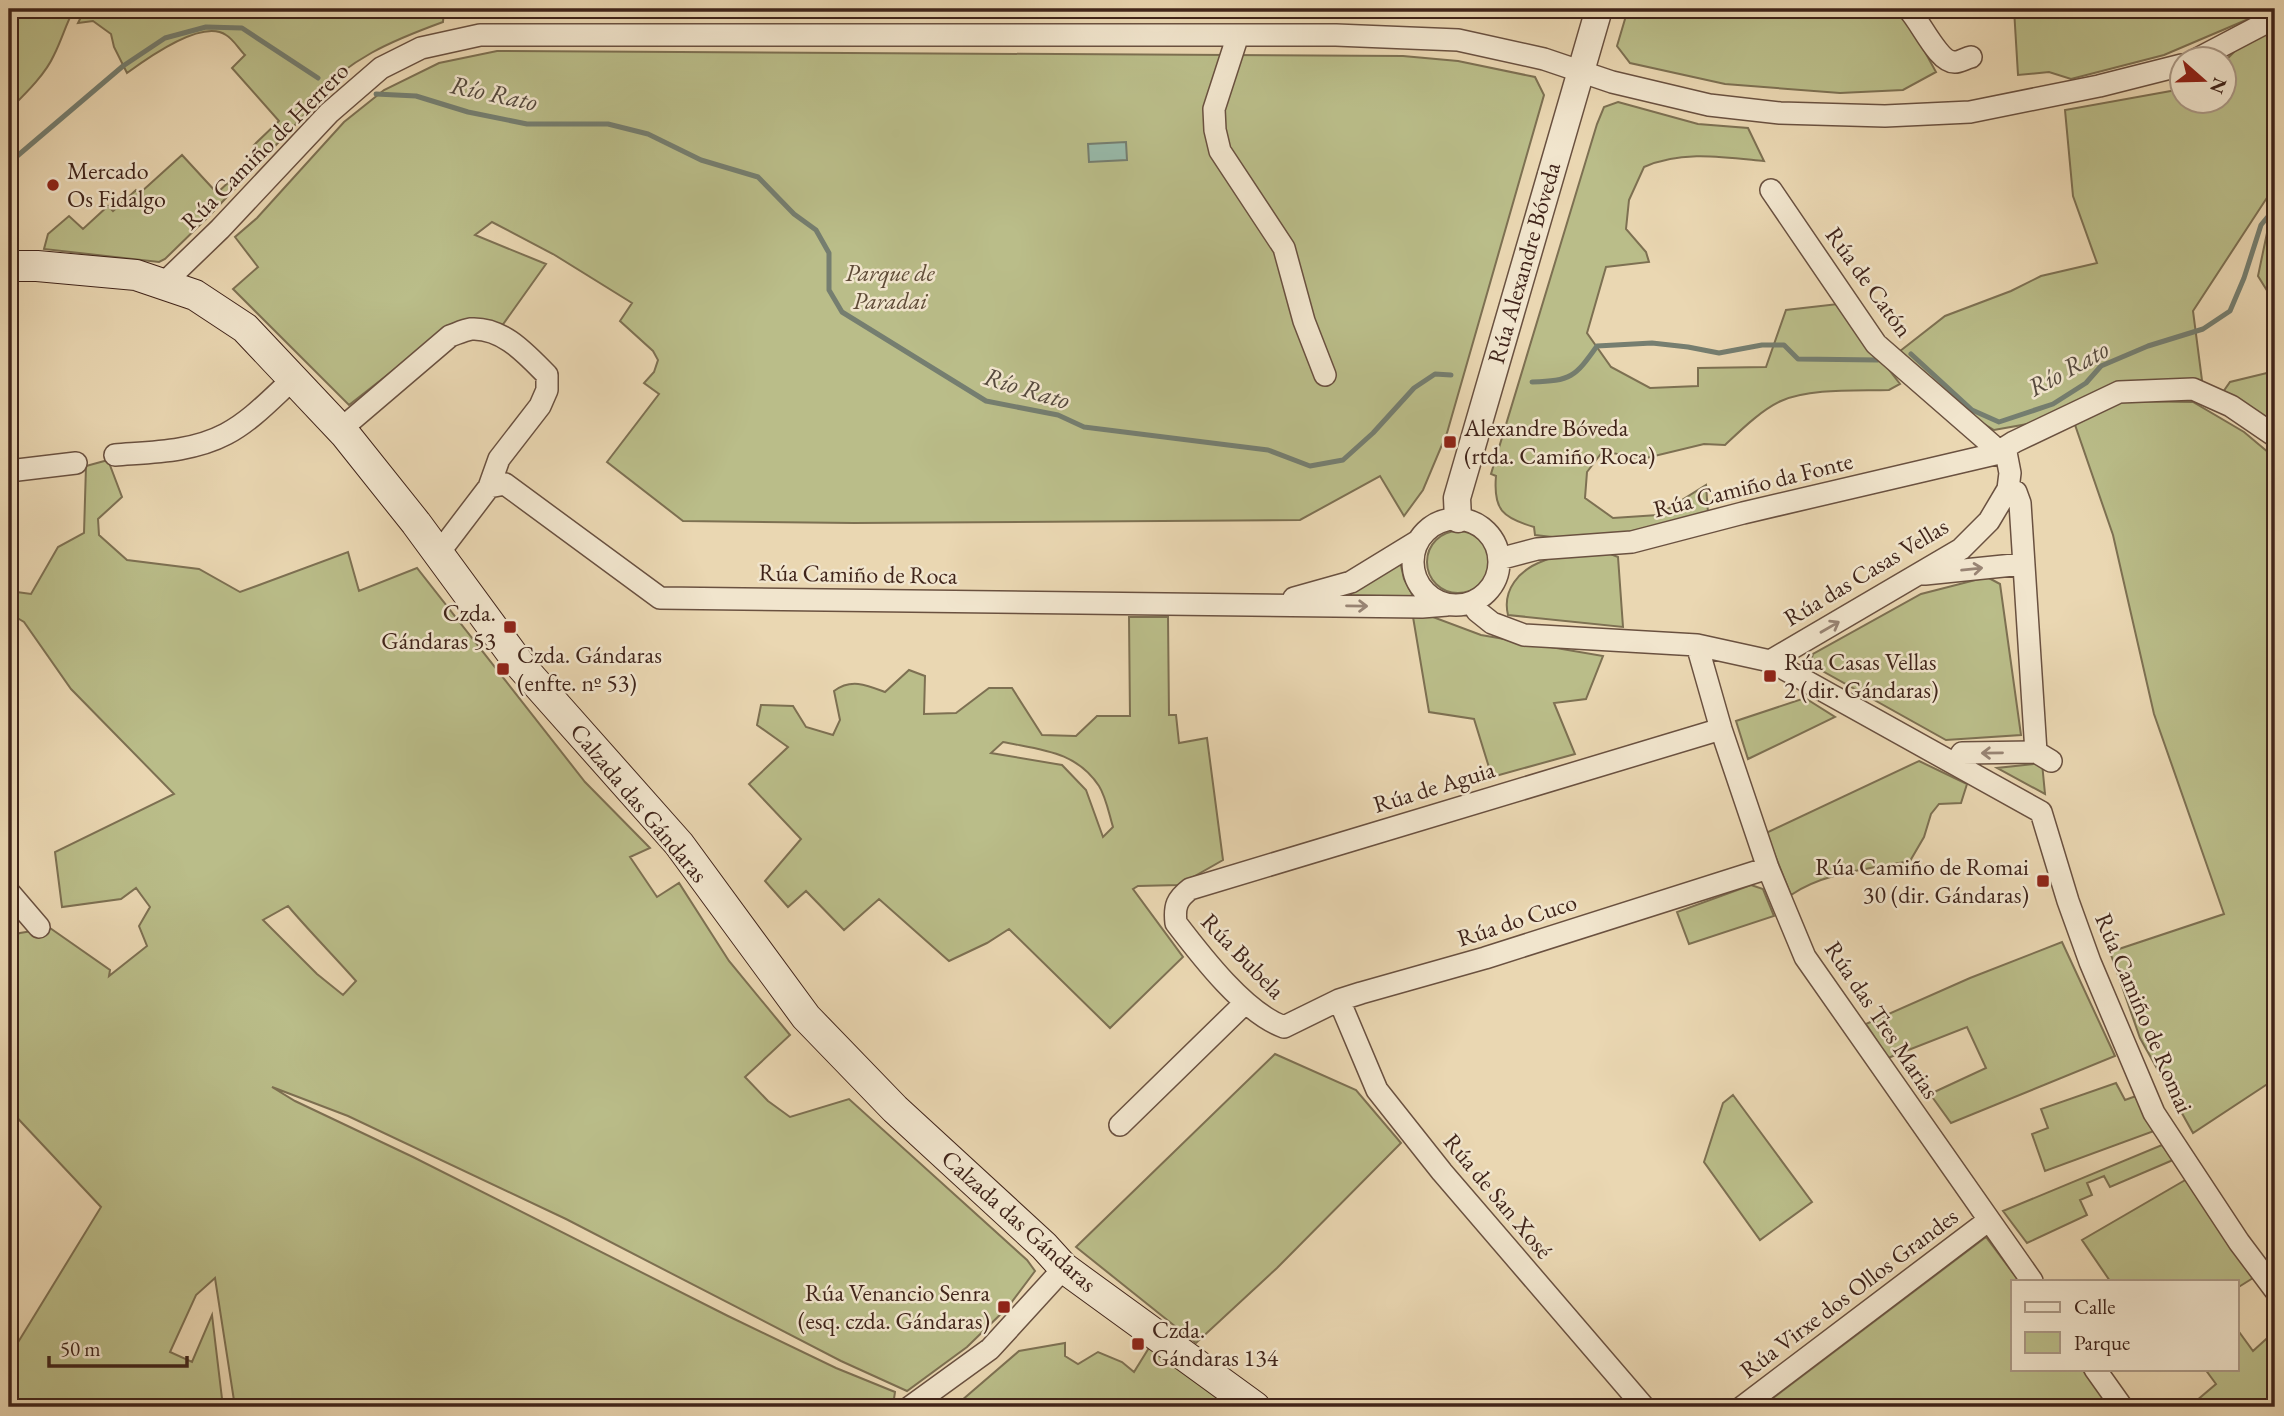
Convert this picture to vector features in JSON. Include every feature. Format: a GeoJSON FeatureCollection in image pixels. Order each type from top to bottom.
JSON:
{"type":"FeatureCollection","features":[{"type":"Feature","properties":{"kind":"main road","name":"Calzada das Gándaras"},"geometry":{"type":"LineString","coordinates":[[9,266],[136,275],[195,295],[245,328],[341,429],[521,666],[679,844],[806,1017],[895,1108],[1044,1246],[1064,1268],[1255,1407]]}},
{"type":"Feature","properties":{"kind":"street","name":"Rúa Alexandre Bóveda"},"geometry":{"type":"LineString","coordinates":[[1458,519],[1457,498],[1599,9]]}},
{"type":"Feature","properties":{"kind":"street"},"geometry":{"type":"LineString","coordinates":[[1908,9],[1914,14],[1934,47],[1948,60],[1954,62],[1971,57]]}},
{"type":"Feature","properties":{"kind":"street"},"geometry":{"type":"LineString","coordinates":[[2222,46],[2275,18]]}},
{"type":"Feature","properties":{"kind":"street","name":"Rúa Camiño de Herrero"},"geometry":{"type":"LineString","coordinates":[[162,285],[220,229],[329,113],[382,68],[421,48],[480,35],[1336,35],[1458,40],[1544,59],[1581,72],[1709,105],[1780,113],[1885,116],[1970,112],[2099,86],[2168,69]]}},
{"type":"Feature","properties":{"kind":"street"},"geometry":{"type":"LineString","coordinates":[[1238,35],[1214,108],[1220,151],[1284,248],[1304,321],[1325,375]]}},
{"type":"Feature","properties":{"kind":"street","name":"Rúa de Catón"},"geometry":{"type":"LineString","coordinates":[[1771,190],[1876,344],[1992,445],[2005,448]]}},
{"type":"Feature","properties":{"kind":"street"},"geometry":{"type":"LineString","coordinates":[[341,429],[450,337],[471,329],[495,333],[519,347],[548,375],[547,390],[540,406],[499,459],[489,488],[438,554]]}},
{"type":"Feature","properties":{"kind":"street"},"geometry":{"type":"LineString","coordinates":[[115,455],[173,450],[226,434],[253,416],[293,379]]}},
{"type":"Feature","properties":{"kind":"street"},"geometry":{"type":"LineString","coordinates":[[1955,764],[1962,754],[2043,757],[2023,564],[2020,503],[2016,492],[2008,489],[2010,473],[2005,448],[2119,392],[2193,389],[2231,406],[2275,436]]}},
{"type":"Feature","properties":{"kind":"street","name":"Rúa Camiño da Fonte"},"geometry":{"type":"LineString","coordinates":[[1499,559],[1537,550],[1632,542],[2005,448]]}},
{"type":"Feature","properties":{"kind":"street"},"geometry":{"type":"LineString","coordinates":[[9,471],[76,463]]}},
{"type":"Feature","properties":{"kind":"street","name":"Rúa Camiño de Roca"},"geometry":{"type":"LineString","coordinates":[[489,488],[505,484],[660,598],[1422,607],[1447,605]]}},
{"type":"Feature","properties":{"kind":"street","name":"Rúa das Casas Vellas"},"geometry":{"type":"LineString","coordinates":[[1770,661],[1961,549],[1989,521],[2008,489]]}},
{"type":"Feature","properties":{"kind":"street"},"geometry":{"type":"LineString","coordinates":[[1458,519],[1475,523],[1489,534],[1499,559],[1493,585],[1480,598],[1460,606],[1434,600],[1423,591],[1416,580],[1413,567],[1413,553],[1418,541],[1429,528],[1438,523],[1458,519]]}},
{"type":"Feature","properties":{"kind":"street","name":"Rúa Camiño de Roca"},"geometry":{"type":"LineString","coordinates":[[1264,605],[1351,582],[1418,541]]}},
{"type":"Feature","properties":{"kind":"street"},"geometry":{"type":"LineString","coordinates":[[1920,574],[2023,564]]}},
{"type":"Feature","properties":{"kind":"street","name":"Rúa Camiño de Romai"},"geometry":{"type":"LineString","coordinates":[[1472,603],[1477,611],[1492,623],[1524,635],[1697,645],[1770,661],[1955,764],[2048,808],[2068,901],[2090,962],[2154,1113],[2239,1242],[2275,1290]]}},
{"type":"Feature","properties":{"kind":"street","name":"Rúa das Tres Marias"},"geometry":{"type":"LineString","coordinates":[[1697,645],[1721,729],[1768,868],[1805,957],[2031,1280]]}},
{"type":"Feature","properties":{"kind":"street","name":"Rúa de Aguia"},"geometry":{"type":"LineString","coordinates":[[1174,911],[1178,899],[1190,889],[1721,729]]}},
{"type":"Feature","properties":{"kind":"street","name":"Rúa do Cuco"},"geometry":{"type":"LineString","coordinates":[[1284,1027],[1339,1000],[1485,958],[1768,868]]}},
{"type":"Feature","properties":{"kind":"street"},"geometry":{"type":"LineString","coordinates":[[9,892],[39,927]]}},
{"type":"Feature","properties":{"kind":"street","name":"Rúa Bubela"},"geometry":{"type":"LineString","coordinates":[[1174,911],[1176,923],[1186,936],[1245,1003],[1269,1022],[1284,1027]]}},
{"type":"Feature","properties":{"kind":"street","name":"Rúa de San Xosé"},"geometry":{"type":"LineString","coordinates":[[1339,1000],[1377,1090],[1442,1172],[1644,1407]]}},
{"type":"Feature","properties":{"kind":"street"},"geometry":{"type":"LineString","coordinates":[[1120,1125],[1245,1003]]}},
{"type":"Feature","properties":{"kind":"street","name":"Rúa Virxe dos Ollos Grandes"},"geometry":{"type":"LineString","coordinates":[[1742,1407],[1989,1220]]}},
{"type":"Feature","properties":{"kind":"street"},"geometry":{"type":"LineString","coordinates":[[910,1407],[989,1349],[1064,1268]]}},
{"type":"Feature","properties":{"kind":"street"},"geometry":{"type":"LineString","coordinates":[[2096,1370],[2122,1407]]}},
{"type":"Feature","properties":{"kind":"green space"},"geometry":{"type":"Polygon","coordinates":[[[9,9],[74,9],[45,70],[9,110],[9,9]]]}},
{"type":"Feature","properties":{"kind":"green space"},"geometry":{"type":"Polygon","coordinates":[[[85,9],[444,9],[443,22],[372,53],[326,85],[310,100],[310,109],[209,216],[159,262],[44,249],[48,234],[69,216],[83,229],[108,206],[113,211],[136,190],[140,193],[182,155],[217,193],[260,153],[254,145],[279,121],[232,68],[245,55],[226,35],[216,31],[189,36],[160,50],[127,73],[114,47],[111,34],[93,21],[78,23],[85,9]]]}},
{"type":"Feature","properties":{"kind":"green space"},"geometry":{"type":"Polygon","coordinates":[[[1628,9],[1898,9],[1903,12],[1936,72],[1903,90],[1840,93],[1725,84],[1630,63],[1617,46],[1628,9]]]}},
{"type":"Feature","properties":{"kind":"green space"},"geometry":{"type":"Polygon","coordinates":[[[2014,9],[2265,9],[2265,12],[2185,46],[2168,46],[2168,53],[2164,55],[2071,79],[2049,72],[2018,75],[2014,9]]]}},
{"type":"Feature","properties":{"kind":"green space"},"geometry":{"type":"Polygon","coordinates":[[[2275,27],[2275,189],[2193,311],[2203,388],[2176,384],[2039,422],[1994,430],[1943,399],[1895,355],[1945,316],[2011,291],[2041,276],[2097,263],[2073,196],[2065,110],[2168,92],[2168,116],[2238,116],[2238,48],[2275,27]]]}},
{"type":"Feature","properties":{"kind":"green space","name":"Parque de Paradai"},"geometry":{"type":"Polygon","coordinates":[[[497,51],[1403,56],[1458,61],[1535,77],[1544,95],[1447,433],[1423,490],[1404,516],[1380,476],[1300,520],[854,523],[683,521],[607,462],[659,394],[644,383],[654,372],[658,360],[653,351],[620,321],[632,303],[553,254],[492,222],[475,235],[546,264],[499,330],[441,333],[349,405],[233,289],[258,267],[235,237],[257,218],[344,122],[384,90],[439,63],[497,51]]]}},
{"type":"Feature","properties":{"kind":"green space"},"geometry":{"type":"Polygon","coordinates":[[[1618,102],[1698,124],[1748,128],[1764,161],[1688,157],[1673,158],[1644,167],[1629,200],[1626,229],[1646,252],[1649,262],[1606,267],[1587,333],[1611,367],[1650,388],[1698,386],[1698,368],[1766,367],[1786,310],[1838,304],[1900,384],[1889,390],[1834,391],[1806,394],[1781,401],[1751,421],[1725,445],[1704,444],[1642,459],[1603,451],[1587,472],[1585,498],[1613,518],[1658,515],[1706,485],[1708,513],[1620,534],[1578,540],[1535,535],[1534,527],[1515,520],[1502,511],[1496,497],[1496,476],[1491,474],[1597,124],[1604,107],[1618,102]]]}},
{"type":"Feature","properties":{"kind":"green space"},"geometry":{"type":"Polygon","coordinates":[[[2275,221],[2275,341],[2271,297],[2258,276],[2267,233],[2275,221]]]}},
{"type":"Feature","properties":{"kind":"green space"},"geometry":{"type":"Polygon","coordinates":[[[2275,371],[2275,429],[2223,392],[2230,382],[2275,371]]]}},
{"type":"Feature","properties":{"kind":"green space"},"geometry":{"type":"Polygon","coordinates":[[[2118,401],[2193,402],[2244,432],[2275,458],[2275,1079],[2193,1133],[2140,1038],[2110,952],[2224,914],[2154,714],[2113,535],[2073,419],[2118,401]]]}},
{"type":"Feature","properties":{"kind":"green space"},"geometry":{"type":"Polygon","coordinates":[[[108,460],[122,497],[98,519],[99,535],[127,560],[199,569],[240,592],[348,552],[359,591],[417,568],[585,782],[650,848],[630,857],[657,897],[679,883],[729,961],[790,1035],[745,1077],[768,1101],[790,1117],[849,1099],[1027,1260],[1035,1271],[1008,1307],[967,1347],[907,1391],[841,1361],[566,1219],[348,1116],[272,1087],[295,1101],[413,1157],[728,1316],[836,1368],[895,1392],[894,1399],[881,1407],[235,1407],[215,1278],[196,1295],[170,1352],[192,1362],[212,1315],[223,1407],[9,1407],[9,1357],[101,1207],[9,1109],[9,937],[50,928],[110,970],[109,976],[147,946],[139,926],[150,907],[136,888],[121,899],[62,907],[55,852],[174,794],[71,689],[24,622],[14,616],[9,618],[9,591],[31,594],[58,547],[84,533],[86,466],[108,460]],[[288,906],[263,920],[317,974],[343,995],[356,981],[288,906]]]}},
{"type":"Feature","properties":{"kind":"green space"},"geometry":{"type":"Polygon","coordinates":[[[1452,531],[1464,531],[1480,540],[1487,550],[1487,574],[1480,584],[1464,593],[1452,593],[1441,588],[1432,579],[1427,568],[1427,556],[1432,545],[1441,536],[1452,531]]]}},
{"type":"Feature","properties":{"kind":"green space"},"geometry":{"type":"Polygon","coordinates":[[[1608,553],[1618,557],[1623,627],[1508,615],[1510,589],[1520,575],[1534,565],[1558,557],[1608,553]]]}},
{"type":"Feature","properties":{"kind":"green space"},"geometry":{"type":"Polygon","coordinates":[[[1400,561],[1404,579],[1415,600],[1335,595],[1400,561]]]}},
{"type":"Feature","properties":{"kind":"green space"},"geometry":{"type":"Polygon","coordinates":[[[1987,577],[2000,584],[2021,735],[1946,740],[1810,664],[1813,654],[1921,594],[1987,577]]]}},
{"type":"Feature","properties":{"kind":"green space"},"geometry":{"type":"Polygon","coordinates":[[[1129,617],[1168,617],[1169,715],[1176,715],[1179,743],[1207,738],[1223,860],[1179,885],[1138,886],[1133,889],[1183,957],[1110,1028],[1009,929],[949,961],[879,899],[844,930],[806,891],[788,907],[765,881],[801,839],[749,784],[788,747],[757,725],[761,705],[793,706],[806,727],[833,735],[840,720],[834,691],[853,684],[885,692],[909,670],[925,676],[924,714],[956,713],[989,688],[1012,688],[1042,735],[1076,736],[1097,716],[1130,716],[1129,617]],[[1003,742],[991,753],[1062,765],[1086,790],[1103,837],[1113,827],[1099,786],[1080,765],[1044,750],[1003,742]]]}},
{"type":"Feature","properties":{"kind":"green space"},"geometry":{"type":"Polygon","coordinates":[[[1413,617],[1433,617],[1481,635],[1603,656],[1586,699],[1554,703],[1575,754],[1492,777],[1474,719],[1429,712],[1413,617]]]}},
{"type":"Feature","properties":{"kind":"green space"},"geometry":{"type":"Polygon","coordinates":[[[1805,698],[1835,717],[1748,759],[1736,721],[1805,698]]]}},
{"type":"Feature","properties":{"kind":"green space"},"geometry":{"type":"Polygon","coordinates":[[[1919,761],[1967,784],[1961,803],[1939,804],[1931,814],[1924,837],[1910,861],[1833,876],[1791,895],[1766,833],[1919,761]]]}},
{"type":"Feature","properties":{"kind":"green space"},"geometry":{"type":"Polygon","coordinates":[[[2042,763],[2045,794],[1997,768],[2042,763]]]}},
{"type":"Feature","properties":{"kind":"green space"},"geometry":{"type":"Polygon","coordinates":[[[1751,885],[1763,889],[1774,916],[1689,944],[1677,912],[1751,885]]]}},
{"type":"Feature","properties":{"kind":"green space"},"geometry":{"type":"Polygon","coordinates":[[[2062,942],[2115,1056],[1951,1123],[1930,1094],[1986,1068],[1967,1027],[1888,1058],[1866,1024],[1970,978],[2062,942]]]}},
{"type":"Feature","properties":{"kind":"green space"},"geometry":{"type":"Polygon","coordinates":[[[1275,1054],[1356,1090],[1401,1143],[1277,1268],[1196,1343],[1076,1247],[1275,1054]]]}},
{"type":"Feature","properties":{"kind":"green space"},"geometry":{"type":"Polygon","coordinates":[[[2116,1083],[2125,1100],[2136,1096],[2154,1131],[2045,1171],[2032,1134],[2048,1128],[2041,1109],[2116,1083]]]}},
{"type":"Feature","properties":{"kind":"green space"},"geometry":{"type":"Polygon","coordinates":[[[1733,1095],[1812,1202],[1760,1240],[1704,1162],[1723,1103],[1733,1095]]]}},
{"type":"Feature","properties":{"kind":"green space"},"geometry":{"type":"Polygon","coordinates":[[[2162,1145],[2173,1160],[2110,1187],[2104,1176],[2087,1183],[2092,1195],[2080,1200],[2087,1215],[2027,1243],[2003,1211],[2162,1145]]]}},
{"type":"Feature","properties":{"kind":"green space"},"geometry":{"type":"Polygon","coordinates":[[[2187,1179],[2253,1278],[2238,1287],[2238,1280],[2109,1280],[2082,1240],[2187,1179]]]}},
{"type":"Feature","properties":{"kind":"green space"},"geometry":{"type":"Polygon","coordinates":[[[1986,1237],[2018,1280],[2011,1280],[2011,1370],[2083,1370],[2110,1407],[1767,1407],[1765,1404],[1986,1237]]]}},
{"type":"Feature","properties":{"kind":"green space"},"geometry":{"type":"Polygon","coordinates":[[[2238,1330],[2253,1351],[2275,1331],[2275,1407],[2189,1407],[2216,1384],[2206,1370],[2238,1370],[2238,1330]]]}},
{"type":"Feature","properties":{"kind":"green space"},"geometry":{"type":"Polygon","coordinates":[[[1065,1343],[1065,1356],[1078,1364],[1098,1352],[1122,1362],[1134,1372],[1152,1343],[1239,1407],[954,1407],[1019,1351],[1065,1343]]]}},
{"type":"Feature","properties":{"kind":"shaded area"},"geometry":{"type":"Polygon","coordinates":[[[1126,142],[1127,160],[1089,162],[1088,144],[1126,142]]]}},
{"type":"Feature","properties":{"kind":"waterway","name":"Río Rato"},"geometry":{"type":"LineString","coordinates":[[9,163],[123,66],[165,38],[206,27],[242,28],[318,78]]}},
{"type":"Feature","properties":{"kind":"waterway","name":"Río Rato"},"geometry":{"type":"LineString","coordinates":[[376,94],[416,96],[468,112],[527,124],[608,124],[648,134],[701,160],[758,177],[794,214],[816,230],[829,253],[829,290],[842,312],[986,401],[1058,415],[1084,427],[1268,450],[1310,466],[1343,460],[1373,433],[1414,388],[1435,374],[1451,375]]}},
{"type":"Feature","properties":{"kind":"waterway","name":"Río Rato"},"geometry":{"type":"LineString","coordinates":[[1911,354],[1972,410],[1999,422],[2053,404],[2086,383],[2101,366],[2148,346],[2203,329],[2230,311],[2261,225],[2275,208]]}},
{"type":"Feature","properties":{"kind":"waterway","name":"Río Rato"},"geometry":{"type":"LineString","coordinates":[[1532,382],[1556,380],[1571,375],[1583,365],[1597,346],[1652,343],[1719,353],[1762,345],[1784,345],[1798,359],[1878,360]]}},
{"type":"Feature","properties":{"kind":"place","name":"Mercado Os Fidalgo"},"geometry":{"type":"Point","coordinates":[53,185]}},
{"type":"Feature","properties":{"kind":"place","name":"Alexandre Bóveda (rtda. Camiño Roca)"},"geometry":{"type":"Point","coordinates":[1450,442]}},
{"type":"Feature","properties":{"kind":"place","name":"Czda. Gándaras 53"},"geometry":{"type":"Point","coordinates":[510,627]}},
{"type":"Feature","properties":{"kind":"place","name":"Czda. Gándaras (enfte. nº 53)"},"geometry":{"type":"Point","coordinates":[503,669]}},
{"type":"Feature","properties":{"kind":"place","name":"Rúa Casas Vellas 2 (dir. Gándaras)"},"geometry":{"type":"Point","coordinates":[1770,676]}},
{"type":"Feature","properties":{"kind":"place","name":"Rúa Camiño de Romai 30 (dir. Gándaras)"},"geometry":{"type":"Point","coordinates":[2043,881]}},
{"type":"Feature","properties":{"kind":"place","name":"Rúa Venancio Senra (esq. czda. Gándaras)"},"geometry":{"type":"Point","coordinates":[1004,1307]}},
{"type":"Feature","properties":{"kind":"place","name":"Czda. Gándaras 134"},"geometry":{"type":"Point","coordinates":[1138,1344]}}]}
